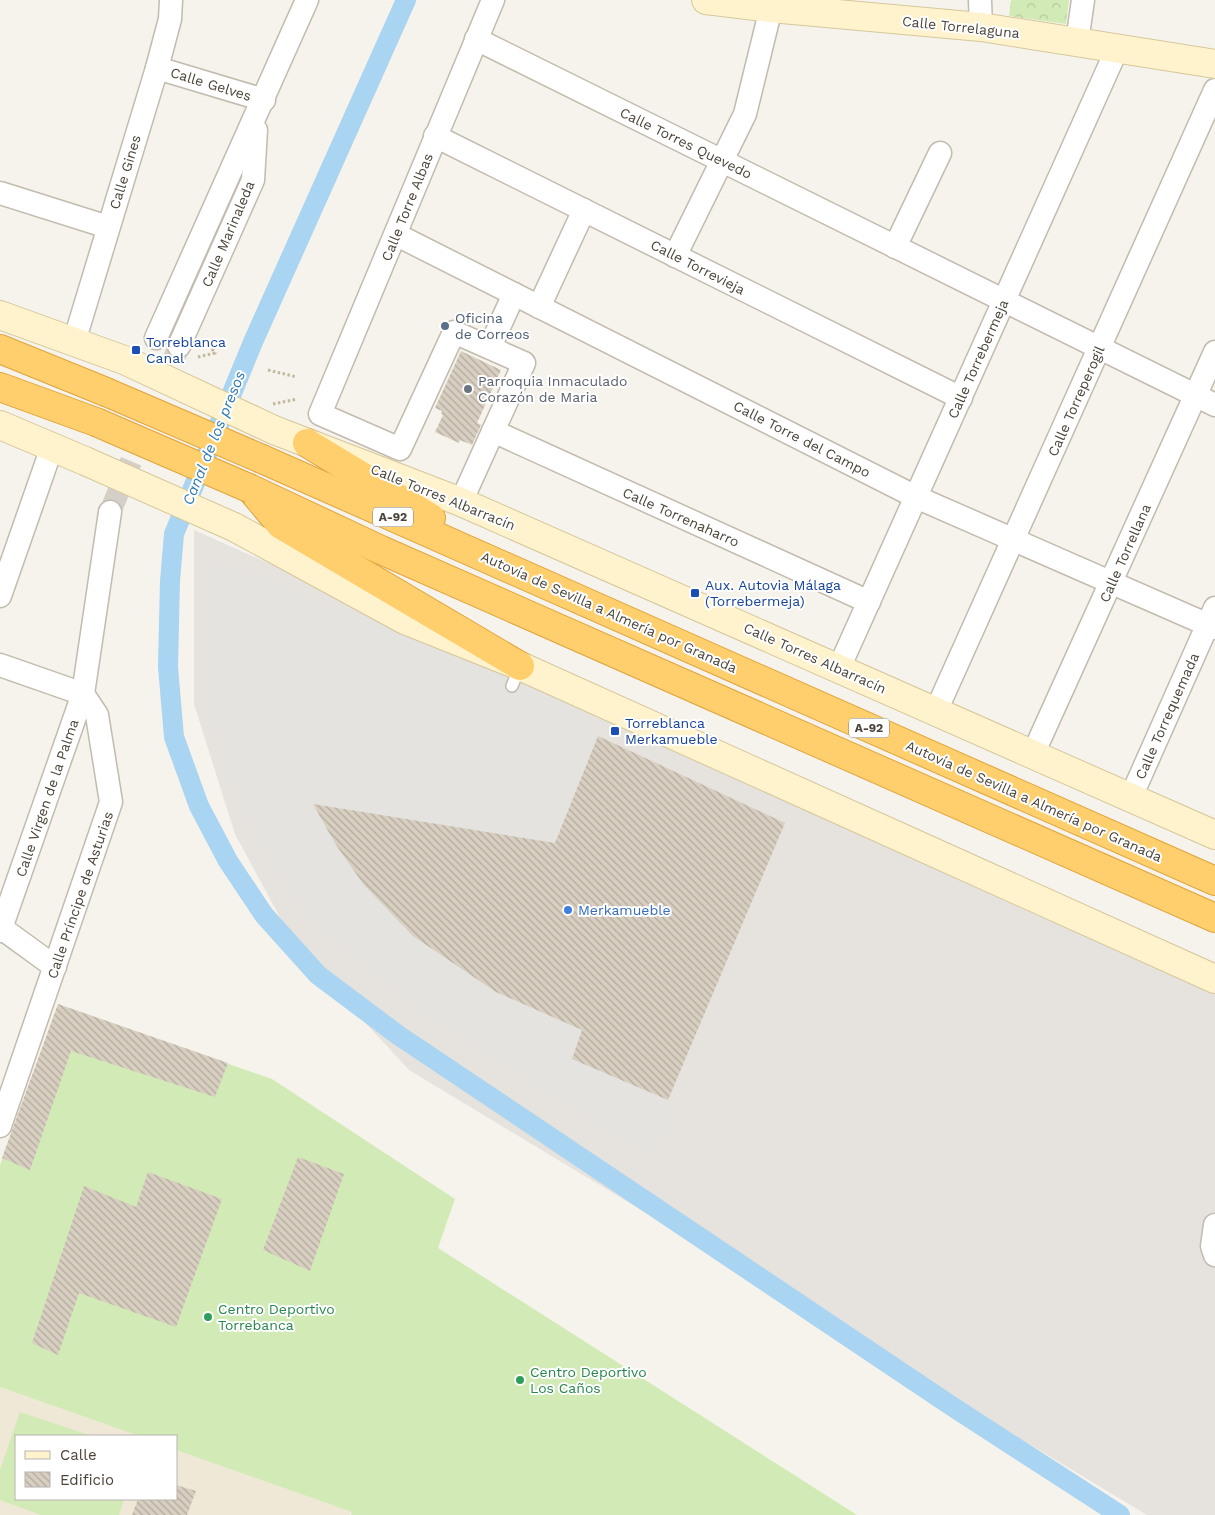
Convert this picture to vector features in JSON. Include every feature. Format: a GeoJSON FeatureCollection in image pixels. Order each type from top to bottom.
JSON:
{"type":"FeatureCollection","features":[{"type":"Feature","properties":{"kind":"highway","name":"Autovía de Sevilla a Almería por Granada"},"geometry":{"type":"LineString","coordinates":[[0,349],[262,459],[1215,881]]}},
{"type":"Feature","properties":{"kind":"highway","name":"A-92"},"geometry":{"type":"LineString","coordinates":[[0,387],[96,422],[251,489],[381,550],[1215,918]]}},
{"type":"Feature","properties":{"kind":"highway"},"geometry":{"type":"LineString","coordinates":[[307,443],[524,575]]}},
{"type":"Feature","properties":{"kind":"highway"},"geometry":{"type":"LineString","coordinates":[[251,489],[280,525],[516,676]]}},
{"type":"Feature","properties":{"kind":"street","name":"Calle Gines"},"geometry":{"type":"LineString","coordinates":[[74,342],[157,68],[170,19],[172,0]]}},
{"type":"Feature","properties":{"kind":"street","name":"Calle Marinaleda"},"geometry":{"type":"LineString","coordinates":[[156,338],[307,0]]}},
{"type":"Feature","properties":{"kind":"street","name":"Calle Torre Albas"},"geometry":{"type":"LineString","coordinates":[[490,347],[454,332],[400,449],[320,414],[396,235],[492,0]]}},
{"type":"Feature","properties":{"kind":"street","name":"Calle Torrelaguna"},"geometry":{"type":"LineString","coordinates":[[706,0],[981,27],[1215,64]]}},
{"type":"Feature","properties":{"kind":"street"},"geometry":{"type":"LineString","coordinates":[[980,0],[981,27]]}},
{"type":"Feature","properties":{"kind":"street"},"geometry":{"type":"LineString","coordinates":[[1076,42],[1083,0]]}},
{"type":"Feature","properties":{"kind":"street"},"geometry":{"type":"LineString","coordinates":[[675,256],[724,162],[746,114],[753,4]]}},
{"type":"Feature","properties":{"kind":"street","name":"Calle Torres Quevedo"},"geometry":{"type":"LineString","coordinates":[[476,39],[1205,400]]}},
{"type":"Feature","properties":{"kind":"street","name":"Calle Torrebermeja"},"geometry":{"type":"LineString","coordinates":[[839,668],[1117,49]]}},
{"type":"Feature","properties":{"kind":"street","name":"Calle Gelves"},"geometry":{"type":"LineString","coordinates":[[157,68],[260,108]]}},
{"type":"Feature","properties":{"kind":"street","name":"Calle Torreperogil"},"geometry":{"type":"LineString","coordinates":[[936,711],[1215,90]]}},
{"type":"Feature","properties":{"kind":"street","name":"Calle Marinaleda"},"geometry":{"type":"LineString","coordinates":[[189,351],[253,180],[260,108]]}},
{"type":"Feature","properties":{"kind":"street","name":"Calle Torrevieja"},"geometry":{"type":"LineString","coordinates":[[435,136],[960,398]]}},
{"type":"Feature","properties":{"kind":"street"},"geometry":{"type":"LineString","coordinates":[[895,247],[940,153]]}},
{"type":"Feature","properties":{"kind":"street"},"geometry":{"type":"LineString","coordinates":[[0,193],[108,228]]}},
{"type":"Feature","properties":{"kind":"street"},"geometry":{"type":"LineString","coordinates":[[539,306],[584,210]]}},
{"type":"Feature","properties":{"kind":"street","name":"Calle Torre del Campo"},"geometry":{"type":"LineString","coordinates":[[396,235],[916,497],[1111,582],[1213,620]]}},
{"type":"Feature","properties":{"kind":"street"},"geometry":{"type":"LineString","coordinates":[[461,502],[524,363],[490,347],[514,294]]}},
{"type":"Feature","properties":{"kind":"street","name":"Calle Torres Albarracín"},"geometry":{"type":"LineString","coordinates":[[0,315],[124,360],[271,417],[307,443],[461,502],[1215,834]]}},
{"type":"Feature","properties":{"kind":"street","name":"Calle Torrellana"},"geometry":{"type":"LineString","coordinates":[[1033,754],[1111,582],[1205,400],[1215,352]]}},
{"type":"Feature","properties":{"kind":"street"},"geometry":{"type":"LineString","coordinates":[[0,424],[234,527],[405,620],[516,676],[1215,979]]}},
{"type":"Feature","properties":{"kind":"street","name":"Calle Torrenaharro"},"geometry":{"type":"LineString","coordinates":[[493,431],[869,602]]}},
{"type":"Feature","properties":{"kind":"street"},"geometry":{"type":"LineString","coordinates":[[0,596],[52,447]]}},
{"type":"Feature","properties":{"kind":"street"},"geometry":{"type":"LineString","coordinates":[[0,665],[84,694],[110,512]]}},
{"type":"Feature","properties":{"kind":"street","name":"Calle Torrequemada"},"geometry":{"type":"LineString","coordinates":[[1131,797],[1213,620]]}},
{"type":"Feature","properties":{"kind":"street","name":"Calle Virgen de la Palma"},"geometry":{"type":"LineString","coordinates":[[0,929],[84,694]]}},
{"type":"Feature","properties":{"kind":"street","name":"Calle Príncipe de Asturias"},"geometry":{"type":"LineString","coordinates":[[0,1126],[111,802],[96,715],[84,694]]}},
{"type":"Feature","properties":{"kind":"street"},"geometry":{"type":"LineString","coordinates":[[0,929],[55,967]]}},
{"type":"Feature","properties":{"kind":"street"},"geometry":{"type":"LineString","coordinates":[[1215,1225],[1212,1246],[1215,1255]]}},
{"type":"Feature","properties":{"kind":"path"},"geometry":{"type":"LineString","coordinates":[[189,351],[215,353],[207,342]]}},
{"type":"Feature","properties":{"kind":"path"},"geometry":{"type":"LineString","coordinates":[[268,370],[297,377]]}},
{"type":"Feature","properties":{"kind":"path"},"geometry":{"type":"LineString","coordinates":[[271,417],[297,399]]}},
{"type":"Feature","properties":{"kind":"shaded area"},"geometry":{"type":"Polygon","coordinates":[[[194,530],[1215,985],[1215,1515],[1147,1515],[409,1070],[297,949],[235,834],[194,704],[194,530]]]}},
{"type":"Feature","properties":{"kind":"shaded area"},"geometry":{"type":"Polygon","coordinates":[[[216,561],[567,702],[598,736],[555,843],[313,804],[336,845],[364,885],[413,936],[496,992],[582,1030],[572,1059],[675,1103],[651,1155],[430,1016],[318,923],[294,892],[254,826],[237,789],[218,725],[212,664],[216,561]]]}},
{"type":"Feature","properties":{"kind":"shaded area"},"geometry":{"type":"Polygon","coordinates":[[[0,1387],[136,1435],[15,1435],[15,1500],[178,1500],[178,1451],[352,1512],[350,1515],[0,1515],[0,1387]]]}},
{"type":"Feature","properties":{"kind":"green space"},"geometry":{"type":"Polygon","coordinates":[[[1011,0],[1069,0],[1066,24],[1009,16],[1011,0]]]}},
{"type":"Feature","properties":{"kind":"green space","name":"Centro Deportivo Torrebanca"},"geometry":{"type":"Polygon","coordinates":[[[58,1005],[272,1079],[455,1199],[438,1248],[857,1515],[351,1515],[352,1512],[178,1451],[178,1435],[136,1435],[0,1387],[0,1165],[58,1005]]]}},
{"type":"Feature","properties":{"kind":"green space"},"geometry":{"type":"Polygon","coordinates":[[[20,1412],[89,1435],[15,1435],[15,1500],[124,1500],[119,1515],[41,1515],[0,1500],[0,1470],[20,1412]]]}},
{"type":"Feature","properties":{"kind":"building","name":"Parroquia Inmaculado Corazón de Maria"},"geometry":{"type":"Polygon","coordinates":[[[461,351],[501,370],[477,423],[481,425],[472,445],[460,440],[459,443],[435,432],[443,415],[441,414],[442,411],[435,408],[461,351]]]}},
{"type":"Feature","properties":{"kind":"building","name":"Merkamueble"},"geometry":{"type":"Polygon","coordinates":[[[598,736],[785,823],[668,1100],[572,1059],[582,1030],[496,992],[413,936],[364,885],[336,845],[313,804],[555,843],[598,736]]]}},
{"type":"Feature","properties":{"kind":"building"},"geometry":{"type":"Polygon","coordinates":[[[58,1004],[228,1063],[215,1097],[71,1051],[30,1170],[2,1158],[58,1004]]]}},
{"type":"Feature","properties":{"kind":"building"},"geometry":{"type":"Polygon","coordinates":[[[298,1157],[344,1174],[310,1271],[263,1250],[298,1157]]]}},
{"type":"Feature","properties":{"kind":"building"},"geometry":{"type":"Polygon","coordinates":[[[148,1172],[222,1199],[176,1327],[79,1293],[58,1355],[32,1343],[84,1186],[136,1207],[148,1172]]]}},
{"type":"Feature","properties":{"kind":"building"},"geometry":{"type":"Polygon","coordinates":[[[178,1486],[196,1491],[187,1515],[132,1515],[138,1500],[178,1500],[178,1486]]]}},
{"type":"Feature","properties":{"kind":"waterway","name":"Canal de los presos"},"geometry":{"type":"LineString","coordinates":[[406,0],[253,342],[174,534],[170,581],[168,667],[174,737],[199,806],[228,861],[264,915],[318,975],[398,1035],[953,1407],[1120,1515]]}},
{"type":"Feature","properties":{"kind":"tunnel"},"geometry":{"type":"LineString","coordinates":[[110,512],[179,346]]}},
{"type":"Feature","properties":{"kind":"place","name":"Oficina de Correos"},"geometry":{"type":"Point","coordinates":[445,326]}},
{"type":"Feature","properties":{"kind":"place","name":"Torreblanca Canal"},"geometry":{"type":"Point","coordinates":[136,350]}},
{"type":"Feature","properties":{"kind":"place","name":"Parroquia Inmaculado Corazón de Maria"},"geometry":{"type":"Point","coordinates":[468,389]}},
{"type":"Feature","properties":{"kind":"place","name":"Aux. Autovia Málaga (Torrebermeja)"},"geometry":{"type":"Point","coordinates":[695,593]}},
{"type":"Feature","properties":{"kind":"place","name":"Torreblanca Merkamueble"},"geometry":{"type":"Point","coordinates":[615,731]}},
{"type":"Feature","properties":{"kind":"place","name":"Merkamueble"},"geometry":{"type":"Point","coordinates":[568,910]}},
{"type":"Feature","properties":{"kind":"place","name":"Centro Deportivo Torrebanca"},"geometry":{"type":"Point","coordinates":[208,1317]}},
{"type":"Feature","properties":{"kind":"place","name":"Centro Deportivo Los Caños"},"geometry":{"type":"Point","coordinates":[520,1380]}}]}
